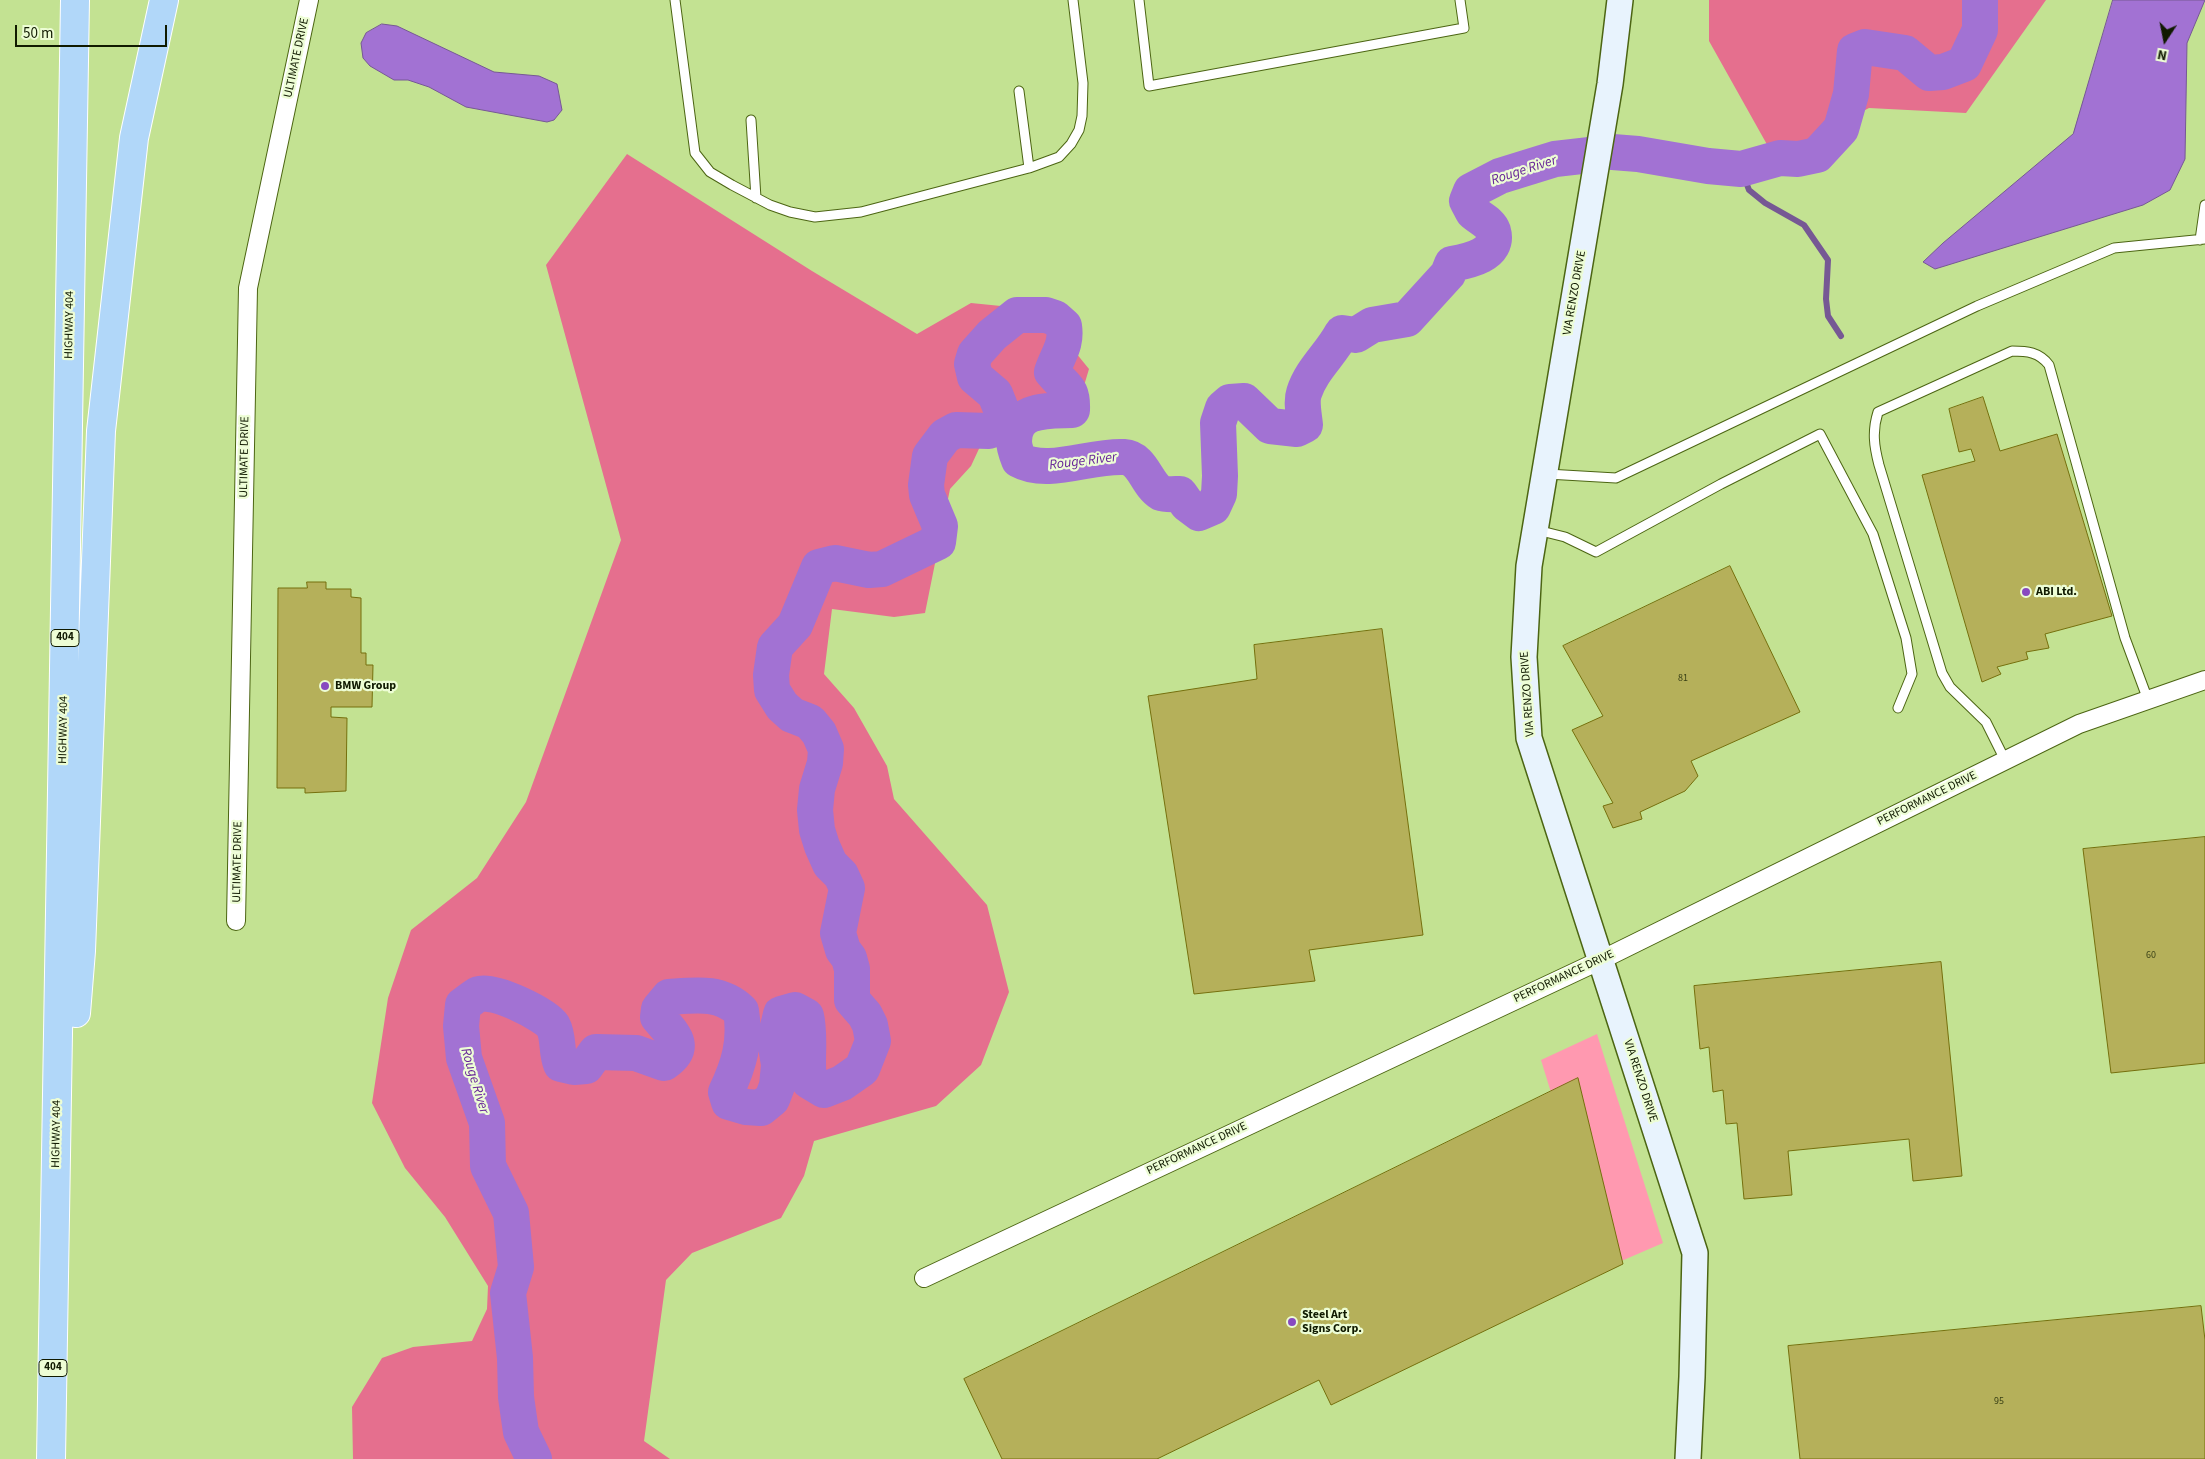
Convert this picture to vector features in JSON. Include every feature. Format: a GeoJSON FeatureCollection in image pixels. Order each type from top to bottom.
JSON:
{"type":"FeatureCollection","features":[{"type":"Feature","properties":{"kind":"highway","name":"HIGHWAY 404"},"geometry":{"type":"LineString","coordinates":[[51,1459],[75,0]]}},
{"type":"Feature","properties":{"kind":"highway"},"geometry":{"type":"LineString","coordinates":[[55,1276],[81,951],[101,431],[134,138],[164,0]]}},
{"type":"Feature","properties":{"kind":"street","name":"ULTIMATE DRIVE"},"geometry":{"type":"LineString","coordinates":[[236,921],[248,288],[309,0]]}},
{"type":"Feature","properties":{"kind":"street","name":"VIA RENZO DRIVE"},"geometry":{"type":"LineString","coordinates":[[1620,0],[1610,84],[1529,566],[1524,658],[1529,738],[1695,1254],[1688,1459]]}},
{"type":"Feature","properties":{"kind":"street","name":"PERFORMANCE DRIVE"},"geometry":{"type":"LineString","coordinates":[[924,1278],[1601,960],[2079,724],[2205,680]]}},
{"type":"Feature","properties":{"kind":"lane"},"geometry":{"type":"LineString","coordinates":[[675,0],[695,153],[710,172],[756,198],[790,212],[815,217],[861,212],[1029,168],[1059,157],[1072,144],[1080,130],[1083,83],[1073,0]]}},
{"type":"Feature","properties":{"kind":"lane"},"geometry":{"type":"LineString","coordinates":[[1139,0],[1149,86],[1464,28],[1460,0]]}},
{"type":"Feature","properties":{"kind":"lane"},"geometry":{"type":"LineString","coordinates":[[1019,92],[1029,168]]}},
{"type":"Feature","properties":{"kind":"lane"},"geometry":{"type":"LineString","coordinates":[[751,120],[756,198]]}},
{"type":"Feature","properties":{"kind":"lane"},"geometry":{"type":"LineString","coordinates":[[1544,474],[1616,478],[1977,306],[2114,248],[2202,239],[2205,205]]}},
{"type":"Feature","properties":{"kind":"lane"},"geometry":{"type":"LineString","coordinates":[[2005,760],[1986,722],[1950,687],[1942,673],[1878,465],[1874,445],[1874,427],[1878,412],[2012,351],[2027,351],[2044,359],[2049,365],[2125,638],[2148,700]]}},
{"type":"Feature","properties":{"kind":"lane"},"geometry":{"type":"LineString","coordinates":[[1535,530],[1565,537],[1596,552],[1721,484],[1820,434],[1873,534],[1906,638],[1912,674],[1898,708]]}},
{"type":"Feature","properties":{"kind":"shaded area"},"geometry":{"type":"Polygon","coordinates":[[[1709,0],[2046,0],[1966,113],[1869,108],[1774,157],[1709,41],[1709,0]]]}},
{"type":"Feature","properties":{"kind":"shaded area"},"geometry":{"type":"Polygon","coordinates":[[[2113,0],[2205,0],[2187,43],[2185,159],[2170,190],[2143,205],[1935,269],[1923,262],[2073,134],[2113,0]]]}},
{"type":"Feature","properties":{"kind":"shaded area"},"geometry":{"type":"Polygon","coordinates":[[[382,24],[397,26],[494,72],[539,76],[557,84],[562,110],[554,120],[547,122],[466,107],[429,87],[408,80],[394,80],[370,66],[363,58],[361,43],[366,33],[382,24]]]}},
{"type":"Feature","properties":{"kind":"shaded area"},"geometry":{"type":"Polygon","coordinates":[[[627,154],[812,271],[917,334],[971,303],[1041,310],[1089,369],[1077,409],[1056,419],[1015,414],[990,425],[971,466],[950,489],[925,613],[894,617],[832,609],[824,674],[854,708],[887,766],[894,799],[987,905],[1009,992],[981,1065],[936,1106],[814,1141],[804,1176],[781,1218],[692,1253],[666,1280],[644,1441],[670,1459],[353,1459],[352,1407],[382,1358],[413,1347],[472,1341],[487,1309],[488,1286],[445,1217],[405,1168],[372,1103],[388,998],[411,930],[477,878],[526,802],[621,540],[546,265],[627,154]]]}},
{"type":"Feature","properties":{"kind":"shaded area"},"geometry":{"type":"Polygon","coordinates":[[[1597,1034],[1663,1243],[1605,1268],[1541,1060],[1597,1034]]]}},
{"type":"Feature","properties":{"kind":"building"},"geometry":{"type":"Polygon","coordinates":[[[1983,397],[2000,451],[2057,434],[2112,616],[2045,634],[2049,648],[2026,652],[2028,659],[1997,667],[2001,674],[1982,682],[1922,475],[1975,461],[1971,449],[1959,452],[1949,409],[1983,397]]]}},
{"type":"Feature","properties":{"kind":"building"},"geometry":{"type":"Polygon","coordinates":[[[1730,566],[1800,712],[1691,761],[1698,776],[1685,791],[1640,812],[1642,819],[1613,828],[1603,806],[1613,803],[1572,730],[1603,716],[1563,646],[1730,566]]]}},
{"type":"Feature","properties":{"kind":"building","name":"BMW Group"},"geometry":{"type":"Polygon","coordinates":[[[307,582],[326,582],[326,589],[351,589],[351,597],[361,598],[361,653],[366,653],[366,665],[373,665],[372,707],[331,707],[331,717],[347,718],[346,791],[305,793],[305,788],[277,788],[278,588],[307,588],[307,582]]]}},
{"type":"Feature","properties":{"kind":"building"},"geometry":{"type":"Polygon","coordinates":[[[1382,629],[1423,935],[1309,950],[1315,981],[1194,994],[1148,696],[1257,679],[1254,645],[1382,629]]]}},
{"type":"Feature","properties":{"kind":"building"},"geometry":{"type":"Polygon","coordinates":[[[2205,837],[2205,1063],[2111,1073],[2083,849],[2205,837]]]}},
{"type":"Feature","properties":{"kind":"building"},"geometry":{"type":"Polygon","coordinates":[[[1941,962],[1962,1176],[1913,1181],[1909,1139],[1788,1151],[1792,1195],[1744,1199],[1737,1123],[1726,1124],[1723,1090],[1713,1092],[1709,1047],[1700,1049],[1694,986],[1941,962]]]}},
{"type":"Feature","properties":{"kind":"building","name":"Steel Art Signs Corp."},"geometry":{"type":"Polygon","coordinates":[[[1578,1078],[1623,1264],[1331,1405],[1319,1380],[1157,1459],[1002,1459],[964,1379],[1578,1078]]]}},
{"type":"Feature","properties":{"kind":"building"},"geometry":{"type":"Polygon","coordinates":[[[2201,1306],[2205,1340],[2205,1459],[1800,1459],[1788,1346],[2201,1306]]]}},
{"type":"Feature","properties":{"kind":"waterway","name":"Rouge River"},"geometry":{"type":"LineString","coordinates":[[534,1459],[521,1432],[516,1397],[515,1358],[508,1293],[516,1267],[511,1213],[488,1166],[487,1123],[464,1058],[461,1026],[463,1005],[477,995],[486,993],[530,1009],[553,1026],[561,1064],[574,1067],[586,1066],[596,1052],[636,1053],[664,1063],[676,1051],[677,1045],[673,1035],[658,1017],[659,1009],[669,997],[707,996],[725,1000],[741,1011],[743,1033],[738,1062],[726,1092],[729,1102],[746,1107],[761,1108],[772,1099],[777,1086],[779,1065],[775,1040],[781,1014],[795,1010],[806,1016],[809,1081],[824,1090],[842,1083],[862,1069],[873,1041],[870,1025],[865,1015],[852,1000],[852,969],[849,958],[843,950],[838,933],[847,888],[841,875],[830,864],[817,830],[815,810],[817,789],[825,763],[826,749],[819,733],[810,722],[792,715],[782,706],[772,690],[771,675],[775,647],[795,625],[819,567],[835,563],[869,570],[882,569],[938,542],[940,526],[927,495],[926,485],[930,456],[945,436],[956,430],[989,431],[1001,426],[1003,414],[995,394],[975,377],[972,364],[975,354],[992,335],[1017,315],[1046,315],[1055,318],[1064,326],[1063,344],[1052,372],[1070,392],[1072,410],[1034,414],[1020,422],[1014,441],[1019,460],[1030,464],[1056,466],[1111,457],[1130,458],[1140,466],[1152,484],[1161,493],[1180,494],[1187,504],[1199,513],[1213,507],[1219,494],[1218,423],[1223,408],[1230,402],[1244,401],[1270,426],[1297,429],[1305,425],[1303,400],[1307,385],[1342,333],[1356,335],[1372,325],[1407,319],[1448,274],[1452,264],[1474,259],[1492,246],[1494,239],[1493,231],[1484,220],[1473,212],[1467,201],[1471,191],[1500,176],[1555,159],[1590,155],[1600,151],[1638,154],[1708,166],[1741,169],[1780,158],[1798,159],[1817,155],[1841,129],[1851,94],[1855,51],[1865,47],[1905,53],[1929,73],[1943,72],[1964,64],[1980,30],[1980,0]]}},
{"type":"Feature","properties":{"kind":"waterway"},"geometry":{"type":"LineString","coordinates":[[1741,169],[1749,190],[1765,203],[1804,225],[1828,260],[1826,299],[1828,316],[1841,336]]}},
{"type":"Feature","properties":{"kind":"place","name":"ABI Ltd."},"geometry":{"type":"Point","coordinates":[2026,592]}},
{"type":"Feature","properties":{"kind":"place","name":"BMW Group"},"geometry":{"type":"Point","coordinates":[325,686]}},
{"type":"Feature","properties":{"kind":"place","name":"Steel Art Signs Corp."},"geometry":{"type":"Point","coordinates":[1292,1322]}}]}
